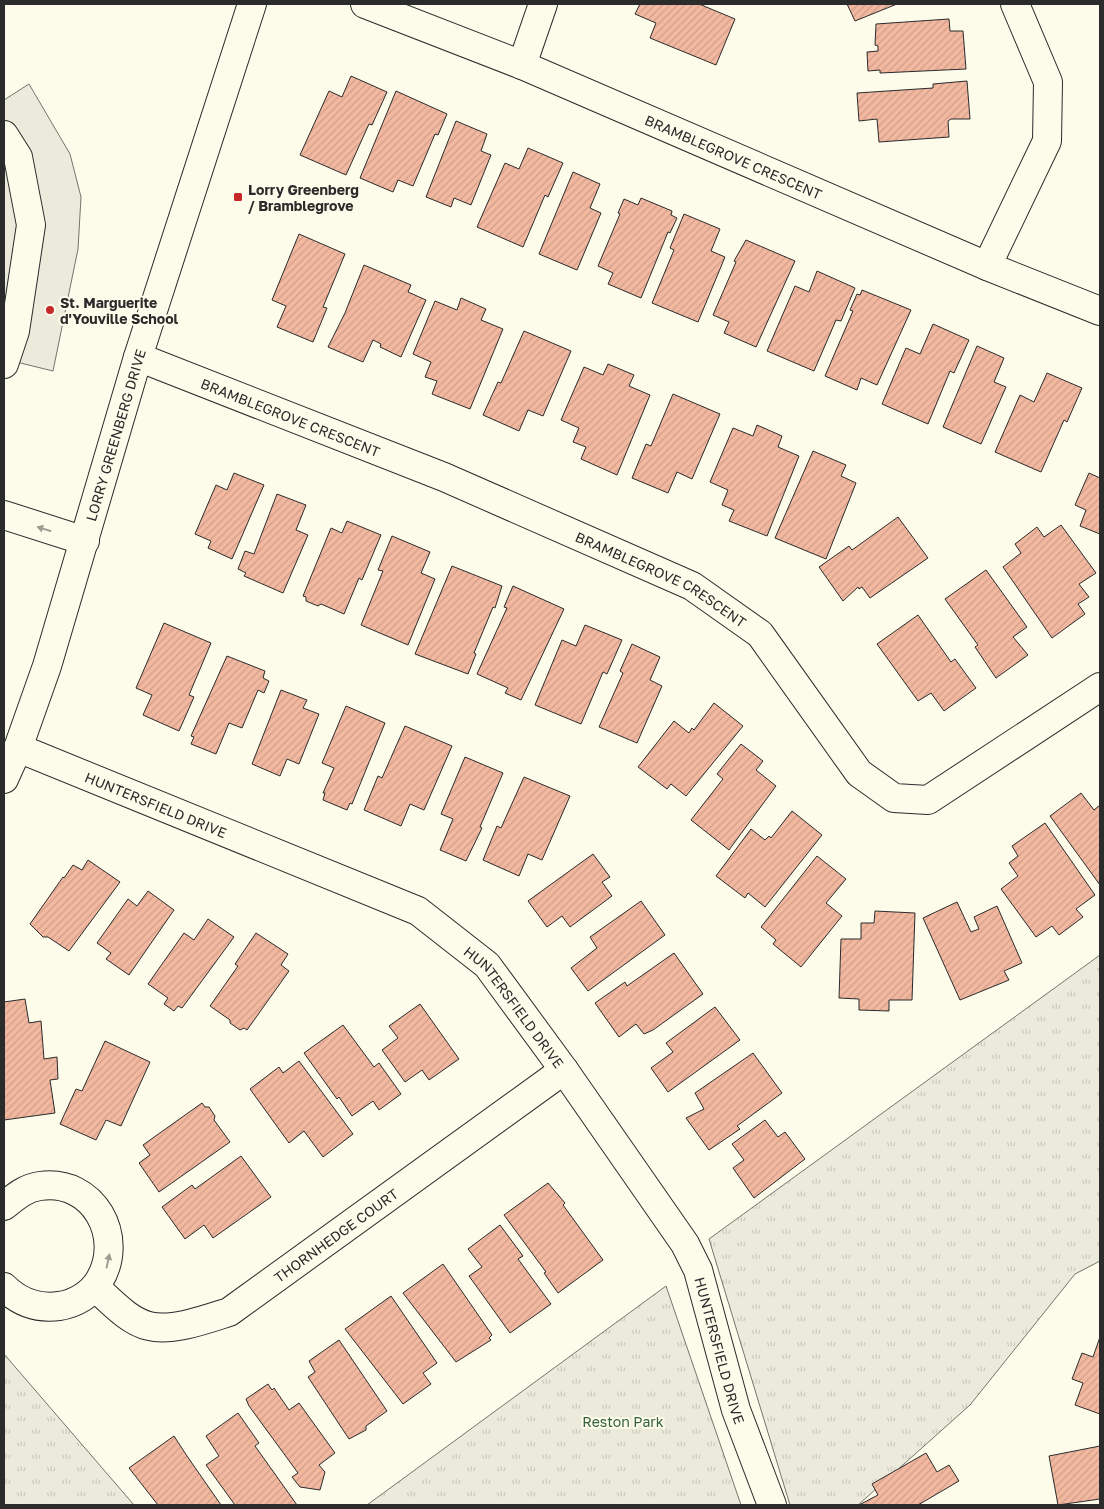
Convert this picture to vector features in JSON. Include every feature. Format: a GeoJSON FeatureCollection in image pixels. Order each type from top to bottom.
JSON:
{"type":"FeatureCollection","features":[{"type":"Feature","properties":{"kind":"street","name":"LORRY GREENBERG DRIVE"},"geometry":{"type":"LineString","coordinates":[[4,779],[18,748],[47,666],[138,357],[252,4]]}},
{"type":"Feature","properties":{"kind":"street","name":"BRAMBLEGROVE CRESCENT"},"geometry":{"type":"LineString","coordinates":[[365,4],[522,65],[986,266],[1100,311]]}},
{"type":"Feature","properties":{"kind":"street"},"geometry":{"type":"LineString","coordinates":[[522,65],[543,4]]}},
{"type":"Feature","properties":{"kind":"street"},"geometry":{"type":"LineString","coordinates":[[986,266],[1048,141],[1048,82],[1015,4]]}},
{"type":"Feature","properties":{"kind":"street"},"geometry":{"type":"LineString","coordinates":[[4,135],[18,157],[31,225],[15,331],[4,364]]}},
{"type":"Feature","properties":{"kind":"street","name":"BRAMBLEGROVE CRESCENT"},"geometry":{"type":"LineString","coordinates":[[138,357],[444,477],[692,586],[760,634],[859,773],[894,798],[928,800],[1100,687]]}},
{"type":"Feature","properties":{"kind":"street"},"geometry":{"type":"LineString","coordinates":[[4,515],[85,541]]}},
{"type":"Feature","properties":{"kind":"street","name":"HUNTERSFIELD DRIVE"},"geometry":{"type":"LineString","coordinates":[[18,748],[418,912],[487,965],[564,1070],[685,1244],[698,1270],[736,1410],[772,1505]]}},
{"type":"Feature","properties":{"kind":"street","name":"THORNHEDGE COURT"},"geometry":{"type":"LineString","coordinates":[[95,1287],[126,1314],[149,1326],[188,1325],[229,1312],[564,1070]]}},
{"type":"Feature","properties":{"kind":"street"},"geometry":{"type":"LineString","coordinates":[[4,1206],[20,1193],[40,1186],[61,1187],[81,1195],[97,1209],[104,1221],[110,1249],[106,1269],[95,1287],[81,1299],[65,1306],[47,1308],[29,1304],[14,1297],[4,1287]]}},
{"type":"Feature","properties":{"kind":"green space"},"geometry":{"type":"Polygon","coordinates":[[[1100,955],[1100,1261],[1075,1274],[970,1405],[858,1505],[790,1505],[709,1239],[1100,955]]]}},
{"type":"Feature","properties":{"kind":"green space","name":"Reston Park"},"geometry":{"type":"Polygon","coordinates":[[[666,1286],[741,1505],[367,1505],[666,1286]]]}},
{"type":"Feature","properties":{"kind":"green space"},"geometry":{"type":"Polygon","coordinates":[[[4,1354],[134,1505],[4,1505],[4,1354]]]}},
{"type":"Feature","properties":{"kind":"shaded area"},"geometry":{"type":"Polygon","coordinates":[[[29,84],[70,154],[81,197],[78,249],[53,371],[4,359],[4,100],[29,84]]]}},
{"type":"Feature","properties":{"kind":"building"},"geometry":{"type":"Polygon","coordinates":[[[640,4],[699,4],[735,19],[716,65],[650,38],[656,23],[635,14],[640,4]]]}},
{"type":"Feature","properties":{"kind":"building"},"geometry":{"type":"Polygon","coordinates":[[[847,4],[897,4],[855,21],[847,4]]]}},
{"type":"Feature","properties":{"kind":"building"},"geometry":{"type":"Polygon","coordinates":[[[949,19],[950,31],[963,31],[966,69],[880,73],[880,70],[868,71],[867,52],[878,51],[878,46],[875,45],[876,24],[949,19]]]}},
{"type":"Feature","properties":{"kind":"building"},"geometry":{"type":"Polygon","coordinates":[[[351,76],[387,92],[372,125],[369,124],[346,175],[300,155],[329,91],[342,97],[351,76]]]}},
{"type":"Feature","properties":{"kind":"building"},"geometry":{"type":"Polygon","coordinates":[[[967,81],[970,119],[951,119],[948,121],[949,137],[879,142],[877,119],[859,121],[857,93],[933,88],[933,84],[967,81]]]}},
{"type":"Feature","properties":{"kind":"building"},"geometry":{"type":"Polygon","coordinates":[[[396,91],[447,114],[438,135],[435,134],[413,186],[398,180],[393,192],[360,178],[396,91]]]}},
{"type":"Feature","properties":{"kind":"building"},"geometry":{"type":"Polygon","coordinates":[[[456,121],[487,134],[481,151],[491,155],[471,205],[454,198],[451,207],[426,197],[456,121]]]}},
{"type":"Feature","properties":{"kind":"building"},"geometry":{"type":"Polygon","coordinates":[[[528,148],[563,163],[548,197],[545,195],[523,247],[477,227],[505,163],[519,169],[528,148]]]}},
{"type":"Feature","properties":{"kind":"building"},"geometry":{"type":"Polygon","coordinates":[[[573,172],[600,184],[590,208],[601,213],[577,270],[539,254],[573,172]]]}},
{"type":"Feature","properties":{"kind":"building"},"geometry":{"type":"Polygon","coordinates":[[[641,198],[672,211],[671,215],[677,218],[670,233],[668,232],[641,298],[608,284],[613,273],[598,266],[620,214],[618,213],[624,199],[638,205],[641,198]]]}},
{"type":"Feature","properties":{"kind":"building"},"geometry":{"type":"Polygon","coordinates":[[[684,214],[720,229],[711,251],[725,257],[698,322],[652,303],[674,250],[670,248],[684,214]]]}},
{"type":"Feature","properties":{"kind":"building"},"geometry":{"type":"Polygon","coordinates":[[[299,234],[345,254],[323,307],[327,308],[313,342],[277,327],[286,306],[272,300],[299,234]]]}},
{"type":"Feature","properties":{"kind":"building"},"geometry":{"type":"Polygon","coordinates":[[[746,240],[795,261],[756,347],[724,333],[729,322],[713,315],[736,262],[734,261],[746,240]]]}},
{"type":"Feature","properties":{"kind":"building"},"geometry":{"type":"Polygon","coordinates":[[[364,265],[411,285],[408,292],[426,300],[401,357],[380,347],[381,344],[373,340],[363,362],[328,347],[345,313],[364,265]]]}},
{"type":"Feature","properties":{"kind":"building"},"geometry":{"type":"Polygon","coordinates":[[[817,271],[855,288],[841,321],[836,320],[814,371],[767,351],[795,286],[809,292],[817,271]]]}},
{"type":"Feature","properties":{"kind":"building"},"geometry":{"type":"Polygon","coordinates":[[[862,290],[911,310],[877,385],[861,378],[857,390],[825,376],[853,311],[850,310],[857,294],[860,295],[862,290]]]}},
{"type":"Feature","properties":{"kind":"building"},"geometry":{"type":"Polygon","coordinates":[[[461,298],[486,309],[481,320],[503,329],[470,409],[432,394],[437,381],[425,377],[431,362],[413,354],[435,301],[457,310],[461,298]]]}},
{"type":"Feature","properties":{"kind":"building"},"geometry":{"type":"Polygon","coordinates":[[[933,324],[969,340],[954,373],[950,371],[928,424],[882,404],[906,348],[920,354],[933,324]]]}},
{"type":"Feature","properties":{"kind":"building"},"geometry":{"type":"Polygon","coordinates":[[[524,331],[571,351],[543,416],[528,410],[519,431],[483,415],[498,382],[501,383],[524,331]]]}},
{"type":"Feature","properties":{"kind":"building"},"geometry":{"type":"Polygon","coordinates":[[[977,346],[1004,358],[994,382],[1006,387],[981,444],[943,427],[977,346]]]}},
{"type":"Feature","properties":{"kind":"building"},"geometry":{"type":"Polygon","coordinates":[[[608,364],[634,375],[629,386],[650,395],[617,475],[581,459],[586,447],[573,442],[579,428],[561,420],[584,367],[603,375],[608,364]]]}},
{"type":"Feature","properties":{"kind":"building"},"geometry":{"type":"Polygon","coordinates":[[[1047,373],[1082,388],[1067,422],[1064,420],[1041,472],[995,452],[1020,395],[1034,402],[1047,373]]]}},
{"type":"Feature","properties":{"kind":"building"},"geometry":{"type":"Polygon","coordinates":[[[673,394],[720,414],[692,479],[677,472],[668,493],[632,478],[646,444],[651,446],[673,394]]]}},
{"type":"Feature","properties":{"kind":"building"},"geometry":{"type":"Polygon","coordinates":[[[757,425],[782,436],[778,447],[799,456],[767,536],[729,521],[734,510],[722,505],[728,490],[710,482],[733,428],[753,436],[757,425]]]}},
{"type":"Feature","properties":{"kind":"building"},"geometry":{"type":"Polygon","coordinates":[[[813,451],[846,465],[841,476],[856,483],[826,559],[775,538],[813,451]]]}},
{"type":"Feature","properties":{"kind":"building"},"geometry":{"type":"Polygon","coordinates":[[[234,473],[264,485],[232,559],[208,548],[211,541],[195,534],[216,485],[227,490],[234,473]]]}},
{"type":"Feature","properties":{"kind":"building"},"geometry":{"type":"Polygon","coordinates":[[[1089,473],[1100,478],[1100,534],[1080,526],[1086,510],[1075,505],[1089,473]]]}},
{"type":"Feature","properties":{"kind":"building"},"geometry":{"type":"Polygon","coordinates":[[[277,494],[306,505],[296,530],[308,535],[283,593],[244,576],[246,573],[238,569],[245,551],[254,554],[277,494]]]}},
{"type":"Feature","properties":{"kind":"building"},"geometry":{"type":"Polygon","coordinates":[[[898,517],[928,558],[870,598],[862,587],[859,589],[858,587],[843,601],[819,567],[849,546],[852,550],[898,517]]]}},
{"type":"Feature","properties":{"kind":"building"},"geometry":{"type":"Polygon","coordinates":[[[347,521],[381,535],[362,580],[359,578],[344,614],[321,604],[318,606],[306,601],[306,597],[303,596],[331,528],[342,533],[347,521]]]}},
{"type":"Feature","properties":{"kind":"building"},"geometry":{"type":"Polygon","coordinates":[[[1061,525],[1096,573],[1079,584],[1089,597],[1078,604],[1085,614],[1052,638],[1003,567],[1021,553],[1015,544],[1037,527],[1044,537],[1061,525]]]}},
{"type":"Feature","properties":{"kind":"building"},"geometry":{"type":"Polygon","coordinates":[[[392,536],[430,552],[421,573],[435,579],[408,645],[361,625],[383,571],[378,570],[392,536]]]}},
{"type":"Feature","properties":{"kind":"building"},"geometry":{"type":"Polygon","coordinates":[[[452,566],[502,586],[495,608],[493,607],[474,653],[476,654],[468,674],[415,654],[452,566]]]}},
{"type":"Feature","properties":{"kind":"building"},"geometry":{"type":"Polygon","coordinates":[[[986,570],[1027,627],[1013,637],[1028,655],[996,678],[975,647],[978,645],[945,599],[986,570]]]}},
{"type":"Feature","properties":{"kind":"building"},"geometry":{"type":"Polygon","coordinates":[[[513,586],[564,609],[521,700],[505,693],[508,688],[477,674],[507,608],[504,607],[513,586]]]}},
{"type":"Feature","properties":{"kind":"building"},"geometry":{"type":"Polygon","coordinates":[[[918,615],[951,662],[955,659],[976,688],[944,711],[931,693],[918,701],[877,644],[918,615]]]}},
{"type":"Feature","properties":{"kind":"building"},"geometry":{"type":"Polygon","coordinates":[[[164,623],[211,643],[189,695],[194,697],[179,731],[143,715],[152,695],[136,688],[164,623]]]}},
{"type":"Feature","properties":{"kind":"building"},"geometry":{"type":"Polygon","coordinates":[[[585,625],[622,640],[607,674],[603,672],[581,724],[535,705],[562,640],[576,646],[585,625]]]}},
{"type":"Feature","properties":{"kind":"building"},"geometry":{"type":"Polygon","coordinates":[[[632,644],[660,657],[650,680],[662,686],[637,743],[599,727],[623,673],[620,671],[632,644]]]}},
{"type":"Feature","properties":{"kind":"building"},"geometry":{"type":"Polygon","coordinates":[[[227,656],[265,671],[263,678],[269,681],[264,693],[258,690],[242,728],[229,723],[216,754],[191,744],[194,737],[191,736],[227,656]]]}},
{"type":"Feature","properties":{"kind":"building"},"geometry":{"type":"Polygon","coordinates":[[[281,690],[307,700],[303,708],[319,714],[299,764],[287,759],[280,776],[252,764],[281,690]]]}},
{"type":"Feature","properties":{"kind":"building"},"geometry":{"type":"Polygon","coordinates":[[[714,703],[743,726],[686,796],[671,784],[667,789],[638,767],[674,721],[689,733],[692,728],[694,730],[714,703]]]}},
{"type":"Feature","properties":{"kind":"building"},"geometry":{"type":"Polygon","coordinates":[[[346,706],[385,723],[352,804],[350,803],[347,810],[323,800],[325,793],[323,793],[334,768],[322,763],[346,706]]]}},
{"type":"Feature","properties":{"kind":"building"},"geometry":{"type":"Polygon","coordinates":[[[405,726],[452,746],[424,810],[410,804],[401,826],[364,810],[378,776],[382,778],[405,726]]]}},
{"type":"Feature","properties":{"kind":"building"},"geometry":{"type":"Polygon","coordinates":[[[741,744],[763,761],[756,770],[776,786],[729,850],[691,820],[723,779],[717,774],[741,744]]]}},
{"type":"Feature","properties":{"kind":"building"},"geometry":{"type":"Polygon","coordinates":[[[465,757],[503,773],[480,827],[482,828],[466,861],[440,850],[453,819],[441,814],[465,757]]]}},
{"type":"Feature","properties":{"kind":"building"},"geometry":{"type":"Polygon","coordinates":[[[524,777],[570,796],[542,860],[528,854],[519,876],[483,860],[497,826],[501,828],[524,777]]]}},
{"type":"Feature","properties":{"kind":"building"},"geometry":{"type":"Polygon","coordinates":[[[1081,793],[1094,810],[1100,805],[1100,885],[1050,816],[1081,793]]]}},
{"type":"Feature","properties":{"kind":"building"},"geometry":{"type":"Polygon","coordinates":[[[792,811],[822,835],[765,907],[748,893],[745,898],[716,876],[751,829],[765,840],[769,836],[771,838],[792,811]]]}},
{"type":"Feature","properties":{"kind":"building"},"geometry":{"type":"Polygon","coordinates":[[[1045,823],[1095,895],[1076,909],[1083,917],[1059,935],[1052,926],[1036,937],[1001,889],[1018,876],[1009,863],[1018,856],[1012,846],[1045,823]]]}},
{"type":"Feature","properties":{"kind":"building"},"geometry":{"type":"Polygon","coordinates":[[[593,854],[610,877],[602,882],[612,896],[570,927],[562,916],[547,927],[528,901],[593,854]]]}},
{"type":"Feature","properties":{"kind":"building"},"geometry":{"type":"Polygon","coordinates":[[[817,856],[846,879],[826,903],[842,916],[801,967],[773,944],[776,940],[761,927],[817,856]]]}},
{"type":"Feature","properties":{"kind":"building"},"geometry":{"type":"Polygon","coordinates":[[[88,860],[120,882],[69,951],[48,937],[43,937],[30,924],[73,865],[82,870],[88,860]]]}},
{"type":"Feature","properties":{"kind":"building"},"geometry":{"type":"Polygon","coordinates":[[[148,891],[174,910],[129,975],[106,959],[111,953],[97,943],[128,899],[137,906],[148,891]]]}},
{"type":"Feature","properties":{"kind":"building"},"geometry":{"type":"Polygon","coordinates":[[[641,901],[665,935],[588,991],[571,968],[597,948],[590,937],[641,901]]]}},
{"type":"Feature","properties":{"kind":"building"},"geometry":{"type":"Polygon","coordinates":[[[957,902],[971,932],[979,929],[974,917],[997,906],[1022,963],[1004,971],[1009,980],[960,1000],[923,918],[957,902]]]}},
{"type":"Feature","properties":{"kind":"building"},"geometry":{"type":"Polygon","coordinates":[[[875,911],[915,913],[912,1000],[889,1000],[889,1011],[859,1010],[859,999],[839,998],[841,939],[861,939],[861,923],[874,923],[875,911]]]}},
{"type":"Feature","properties":{"kind":"building"},"geometry":{"type":"Polygon","coordinates":[[[208,919],[234,937],[182,1008],[178,1006],[174,1011],[164,1004],[168,998],[148,984],[184,933],[194,940],[208,919]]]}},
{"type":"Feature","properties":{"kind":"building"},"geometry":{"type":"Polygon","coordinates":[[[256,933],[288,954],[281,965],[289,971],[247,1030],[244,1028],[240,1030],[230,1023],[230,1020],[210,1006],[238,966],[235,964],[256,933]]]}},
{"type":"Feature","properties":{"kind":"building"},"geometry":{"type":"Polygon","coordinates":[[[674,953],[703,994],[653,1030],[644,1034],[636,1024],[619,1037],[595,1003],[625,982],[627,986],[674,953]]]}},
{"type":"Feature","properties":{"kind":"building"},"geometry":{"type":"Polygon","coordinates":[[[25,999],[29,1023],[41,1021],[44,1059],[57,1057],[58,1079],[50,1080],[55,1113],[4,1120],[4,1002],[25,999]]]}},
{"type":"Feature","properties":{"kind":"building"},"geometry":{"type":"Polygon","coordinates":[[[420,1004],[459,1059],[429,1080],[422,1070],[405,1082],[382,1050],[398,1038],[389,1026],[420,1004]]]}},
{"type":"Feature","properties":{"kind":"building"},"geometry":{"type":"Polygon","coordinates":[[[715,1007],[740,1040],[668,1092],[651,1068],[673,1052],[666,1043],[715,1007]]]}},
{"type":"Feature","properties":{"kind":"building"},"geometry":{"type":"Polygon","coordinates":[[[343,1025],[374,1067],[379,1063],[401,1094],[379,1110],[373,1101],[352,1116],[339,1097],[337,1099],[304,1053],[343,1025]]]}},
{"type":"Feature","properties":{"kind":"building"},"geometry":{"type":"Polygon","coordinates":[[[105,1041],[150,1062],[121,1126],[106,1120],[96,1140],[60,1124],[76,1089],[82,1091],[105,1041]]]}},
{"type":"Feature","properties":{"kind":"building"},"geometry":{"type":"Polygon","coordinates":[[[753,1053],[782,1093],[737,1126],[740,1129],[709,1150],[686,1118],[704,1109],[695,1093],[753,1053]]]}},
{"type":"Feature","properties":{"kind":"building"},"geometry":{"type":"Polygon","coordinates":[[[299,1061],[353,1134],[323,1157],[304,1131],[289,1143],[250,1089],[279,1067],[283,1073],[299,1061]]]}},
{"type":"Feature","properties":{"kind":"building"},"geometry":{"type":"Polygon","coordinates":[[[202,1103],[205,1107],[209,1107],[215,1116],[214,1120],[230,1142],[159,1192],[139,1163],[150,1155],[143,1145],[202,1103]]]}},
{"type":"Feature","properties":{"kind":"building"},"geometry":{"type":"Polygon","coordinates":[[[765,1120],[778,1137],[785,1132],[805,1159],[754,1198],[733,1168],[744,1160],[732,1144],[765,1120]]]}},
{"type":"Feature","properties":{"kind":"building"},"geometry":{"type":"Polygon","coordinates":[[[241,1156],[271,1197],[213,1238],[204,1225],[185,1239],[162,1207],[192,1185],[195,1189],[241,1156]]]}},
{"type":"Feature","properties":{"kind":"building"},"geometry":{"type":"Polygon","coordinates":[[[548,1183],[565,1203],[563,1205],[603,1260],[558,1293],[544,1273],[546,1272],[504,1215],[548,1183]]]}},
{"type":"Feature","properties":{"kind":"building"},"geometry":{"type":"Polygon","coordinates":[[[500,1225],[523,1256],[518,1259],[551,1304],[510,1333],[469,1276],[482,1267],[468,1249],[500,1225]]]}},
{"type":"Feature","properties":{"kind":"building"},"geometry":{"type":"Polygon","coordinates":[[[443,1264],[492,1335],[489,1338],[491,1340],[456,1362],[403,1293],[443,1264]]]}},
{"type":"Feature","properties":{"kind":"building"},"geometry":{"type":"Polygon","coordinates":[[[391,1296],[437,1363],[423,1373],[431,1384],[403,1404],[345,1329],[391,1296]]]}},
{"type":"Feature","properties":{"kind":"building"},"geometry":{"type":"Polygon","coordinates":[[[1100,1337],[1100,1414],[1075,1405],[1083,1383],[1072,1379],[1082,1353],[1093,1357],[1100,1337]]]}},
{"type":"Feature","properties":{"kind":"building"},"geometry":{"type":"Polygon","coordinates":[[[339,1340],[387,1411],[366,1426],[366,1430],[349,1439],[308,1377],[315,1372],[309,1361],[339,1340]]]}},
{"type":"Feature","properties":{"kind":"building"},"geometry":{"type":"Polygon","coordinates":[[[268,1384],[272,1390],[274,1388],[289,1410],[299,1403],[335,1453],[319,1465],[325,1472],[320,1490],[300,1487],[292,1477],[298,1473],[249,1406],[246,1399],[268,1384]]]}},
{"type":"Feature","properties":{"kind":"building"},"geometry":{"type":"Polygon","coordinates":[[[238,1413],[259,1443],[255,1446],[297,1505],[235,1505],[206,1465],[219,1456],[206,1436],[238,1413]]]}},
{"type":"Feature","properties":{"kind":"building"},"geometry":{"type":"Polygon","coordinates":[[[174,1436],[221,1505],[158,1505],[129,1468],[174,1436]]]}},
{"type":"Feature","properties":{"kind":"building"},"geometry":{"type":"Polygon","coordinates":[[[1100,1446],[1100,1499],[1058,1505],[1049,1456],[1100,1446]]]}},
{"type":"Feature","properties":{"kind":"building"},"geometry":{"type":"Polygon","coordinates":[[[926,1453],[937,1472],[949,1465],[959,1481],[918,1505],[859,1505],[878,1495],[872,1484],[926,1453]]]}},
{"type":"Feature","properties":{"kind":"place","name":"Lorry Greenberg / Bramblegrove"},"geometry":{"type":"Point","coordinates":[238,197]}},
{"type":"Feature","properties":{"kind":"place","name":"St. Marguerite d'Youville School"},"geometry":{"type":"Point","coordinates":[50,310]}}]}
